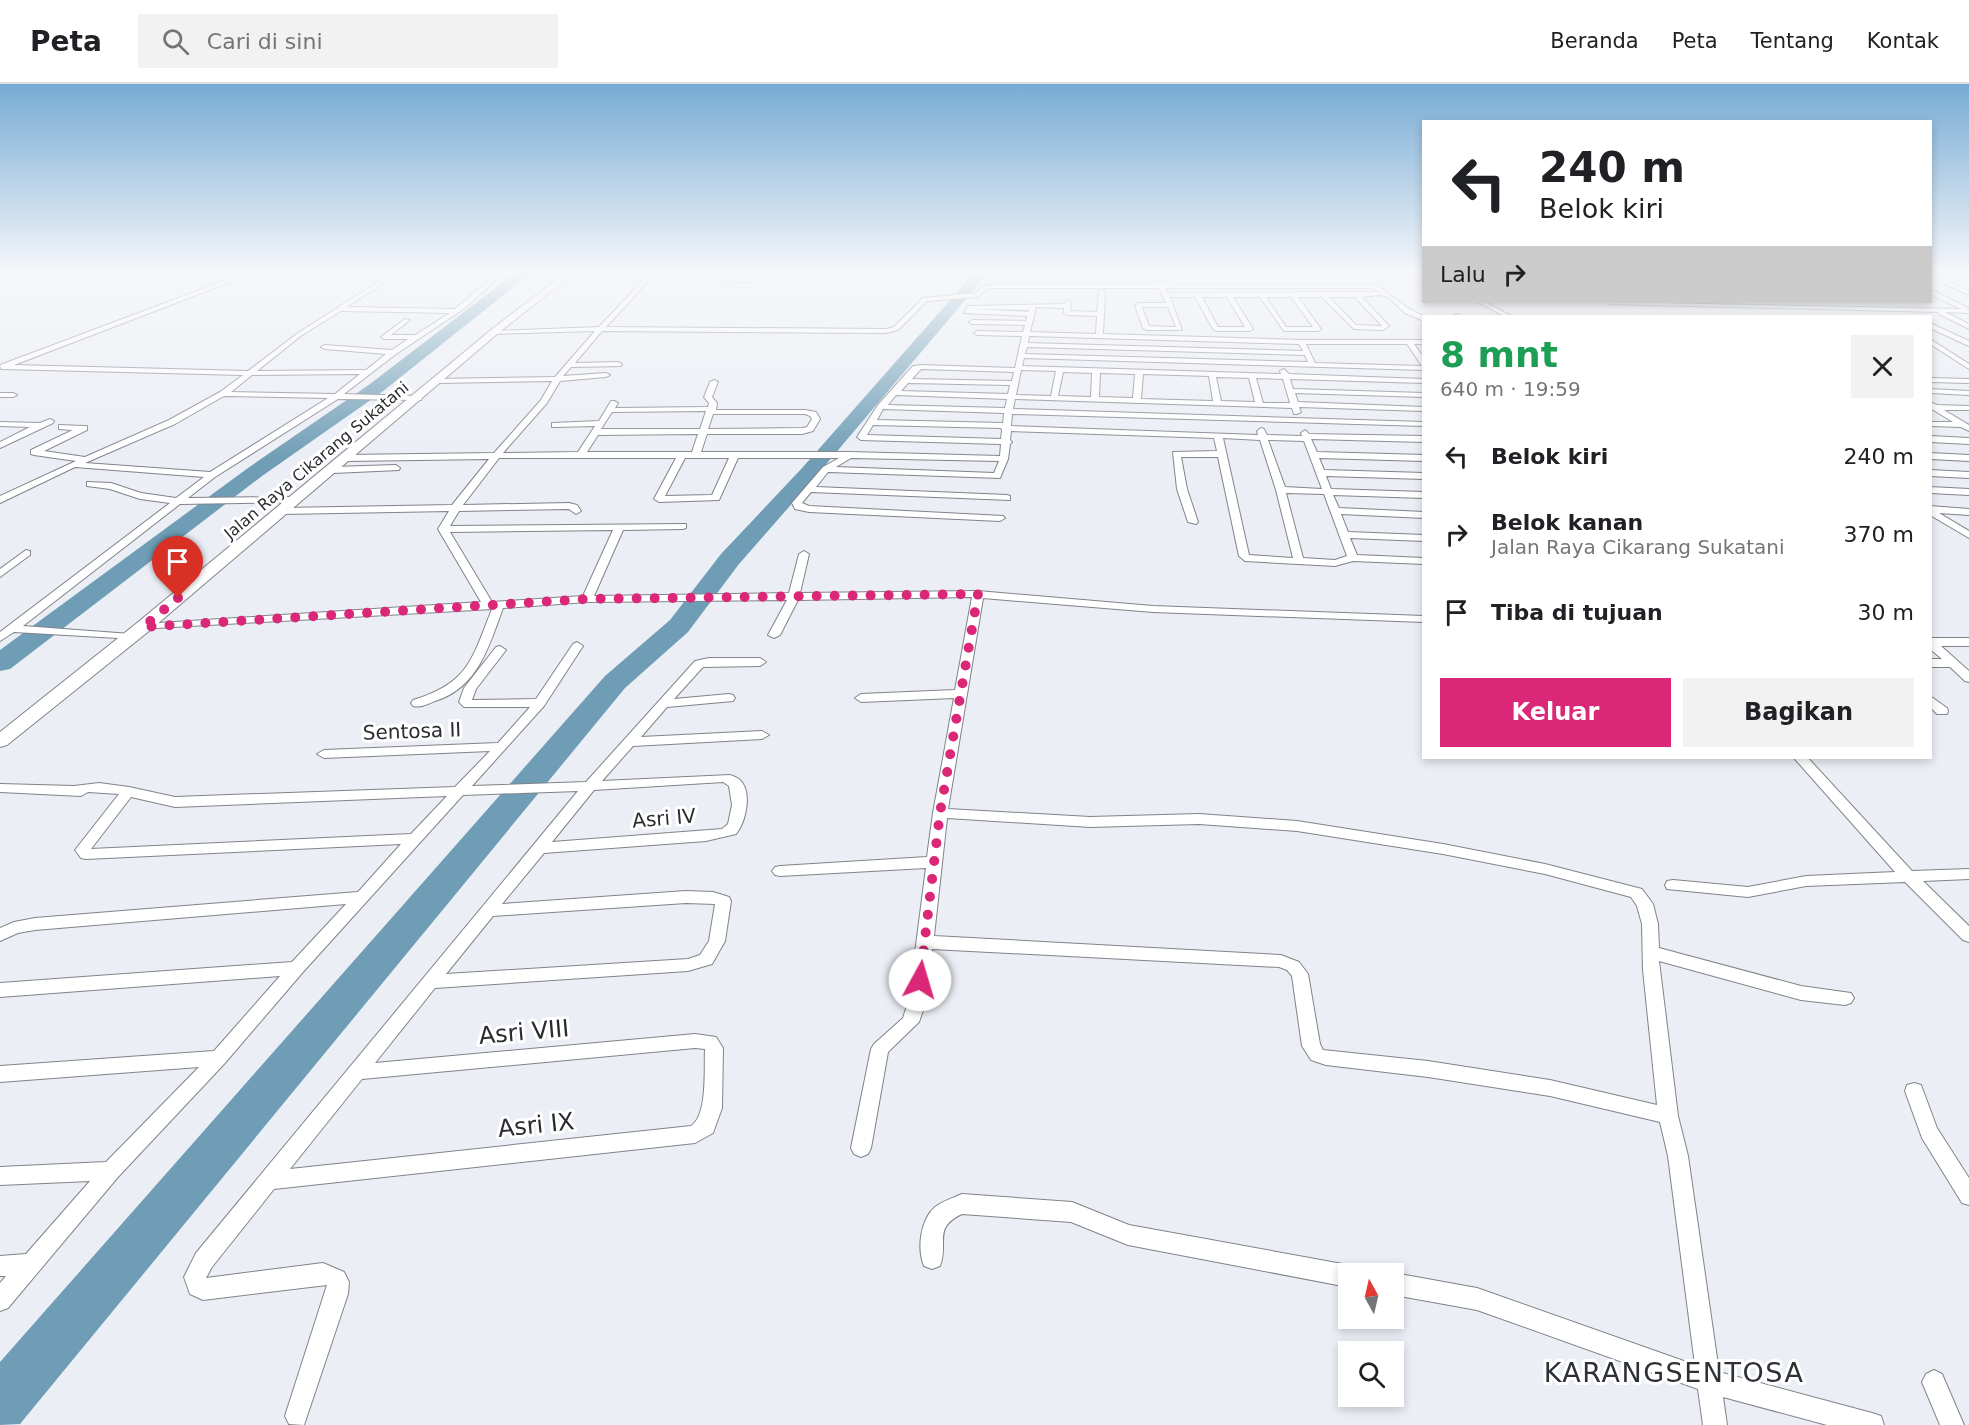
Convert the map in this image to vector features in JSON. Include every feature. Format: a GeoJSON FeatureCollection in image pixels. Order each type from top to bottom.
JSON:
{"type":"FeatureCollection","features":[{"type":"Feature","properties":{"kind":"main road","name":"Jalan Raya Cikarang Sukatani"},"geometry":{"type":"LineString","coordinates":[[0,741],[143,627],[333,470],[490,336]]}},
{"type":"Feature","properties":{"kind":"street"},"geometry":{"type":"LineString","coordinates":[[0,368],[85,336]]}},
{"type":"Feature","properties":{"kind":"street"},"geometry":{"type":"LineString","coordinates":[[3,497],[172,422],[223,394],[297,336]]}},
{"type":"Feature","properties":{"kind":"street"},"geometry":{"type":"LineString","coordinates":[[386,336],[384,337],[417,337]]}},
{"type":"Feature","properties":{"kind":"street"},"geometry":{"type":"LineString","coordinates":[[443,529],[456,507],[496,456],[544,401],[557,379],[596,336]]}},
{"type":"Feature","properties":{"kind":"street"},"geometry":{"type":"LineString","coordinates":[[826,469],[997,476],[1008,442],[1005,427],[1025,345],[1025,336]]}},
{"type":"Feature","properties":{"kind":"street"},"geometry":{"type":"LineString","coordinates":[[1092,336],[1302,342],[1387,367],[1422,366]]}},
{"type":"Feature","properties":{"kind":"street"},"geometry":{"type":"LineString","coordinates":[[1951,336],[1969,344]]}},
{"type":"Feature","properties":{"kind":"street"},"geometry":{"type":"LineString","coordinates":[[0,638],[212,475],[337,396],[393,352],[417,337]]}},
{"type":"Feature","properties":{"kind":"street"},"geometry":{"type":"LineString","coordinates":[[1302,342],[1312,363]]}},
{"type":"Feature","properties":{"kind":"street"},"geometry":{"type":"LineString","coordinates":[[1021,356],[1312,363],[1374,342],[1422,342]]}},
{"type":"Feature","properties":{"kind":"street"},"geometry":{"type":"LineString","coordinates":[[1374,342],[1378,351]]}},
{"type":"Feature","properties":{"kind":"street"},"geometry":{"type":"LineString","coordinates":[[1409,342],[1422,363]]}},
{"type":"Feature","properties":{"kind":"street"},"geometry":{"type":"LineString","coordinates":[[1932,342],[1969,367]]}},
{"type":"Feature","properties":{"kind":"street"},"geometry":{"type":"LineString","coordinates":[[1025,345],[1308,352]]}},
{"type":"Feature","properties":{"kind":"street"},"geometry":{"type":"LineString","coordinates":[[325,347],[393,352]]}},
{"type":"Feature","properties":{"kind":"street"},"geometry":{"type":"LineString","coordinates":[[1383,359],[1387,367]]}},
{"type":"Feature","properties":{"kind":"street"},"geometry":{"type":"LineString","coordinates":[[1278,363],[1281,364],[1287,377],[1300,420],[1353,558]]}},
{"type":"Feature","properties":{"kind":"street"},"geometry":{"type":"LineString","coordinates":[[570,365],[618,364]]}},
{"type":"Feature","properties":{"kind":"street"},"geometry":{"type":"LineString","coordinates":[[0,368],[252,373],[367,372]]}},
{"type":"Feature","properties":{"kind":"street"},"geometry":{"type":"LineString","coordinates":[[1000,518],[809,509],[798,507],[797,502],[826,469],[849,455],[881,407],[916,368],[1140,371],[1422,381]]}},
{"type":"Feature","properties":{"kind":"street"},"geometry":{"type":"LineString","coordinates":[[1054,399],[1060,369]]}},
{"type":"Feature","properties":{"kind":"street"},"geometry":{"type":"LineString","coordinates":[[1095,400],[1096,370]]}},
{"type":"Feature","properties":{"kind":"street"},"geometry":{"type":"LineString","coordinates":[[1137,402],[1140,371]]}},
{"type":"Feature","properties":{"kind":"street"},"geometry":{"type":"LineString","coordinates":[[1932,374],[1941,380]]}},
{"type":"Feature","properties":{"kind":"street"},"geometry":{"type":"LineString","coordinates":[[438,381],[557,379],[606,375]]}},
{"type":"Feature","properties":{"kind":"street"},"geometry":{"type":"LineString","coordinates":[[1212,375],[1218,405]]}},
{"type":"Feature","properties":{"kind":"street"},"geometry":{"type":"LineString","coordinates":[[1252,376],[1260,406]]}},
{"type":"Feature","properties":{"kind":"street"},"geometry":{"type":"LineString","coordinates":[[1932,380],[1969,381]]}},
{"type":"Feature","properties":{"kind":"street"},"geometry":{"type":"LineString","coordinates":[[906,381],[1016,383]]}},
{"type":"Feature","properties":{"kind":"street"},"geometry":{"type":"LineString","coordinates":[[695,456],[703,428],[711,411],[713,403],[708,397],[714,382]]}},
{"type":"Feature","properties":{"kind":"street"},"geometry":{"type":"LineString","coordinates":[[1292,391],[1422,395]]}},
{"type":"Feature","properties":{"kind":"street"},"geometry":{"type":"LineString","coordinates":[[1932,392],[1969,393]]}},
{"type":"Feature","properties":{"kind":"street"},"geometry":{"type":"LineString","coordinates":[[893,393],[1218,405],[1422,409]]}},
{"type":"Feature","properties":{"kind":"street"},"geometry":{"type":"LineString","coordinates":[[223,394],[418,398]]}},
{"type":"Feature","properties":{"kind":"street"},"geometry":{"type":"LineString","coordinates":[[0,395],[13,395]]}},
{"type":"Feature","properties":{"kind":"street"},"geometry":{"type":"LineString","coordinates":[[555,425],[599,428],[802,431],[810,429],[816,419],[813,414],[805,412],[612,407],[599,428],[580,456]]}},
{"type":"Feature","properties":{"kind":"street"},"geometry":{"type":"LineString","coordinates":[[881,407],[1422,424]]}},
{"type":"Feature","properties":{"kind":"street"},"geometry":{"type":"LineString","coordinates":[[1934,408],[1969,408]]}},
{"type":"Feature","properties":{"kind":"street"},"geometry":{"type":"LineString","coordinates":[[1934,408],[1967,427]]}},
{"type":"Feature","properties":{"kind":"street"},"geometry":{"type":"LineString","coordinates":[[1256,420],[1281,490],[1299,562]]}},
{"type":"Feature","properties":{"kind":"street"},"geometry":{"type":"LineString","coordinates":[[872,422],[1263,438],[1422,439]]}},
{"type":"Feature","properties":{"kind":"street"},"geometry":{"type":"LineString","coordinates":[[0,424],[46,423],[0,445]]}},
{"type":"Feature","properties":{"kind":"street"},"geometry":{"type":"LineString","coordinates":[[1932,424],[1967,427]]}},
{"type":"Feature","properties":{"kind":"street"},"geometry":{"type":"LineString","coordinates":[[62,427],[84,428],[34,452],[86,459]]}},
{"type":"Feature","properties":{"kind":"street"},"geometry":{"type":"LineString","coordinates":[[1218,436],[1244,556],[1249,559],[1335,563],[1353,558],[1422,561]]}},
{"type":"Feature","properties":{"kind":"street"},"geometry":{"type":"LineString","coordinates":[[861,437],[1008,442]]}},
{"type":"Feature","properties":{"kind":"street"},"geometry":{"type":"LineString","coordinates":[[1932,439],[1969,441]]}},
{"type":"Feature","properties":{"kind":"street"},"geometry":{"type":"LineString","coordinates":[[10,441],[51,443]]}},
{"type":"Feature","properties":{"kind":"street"},"geometry":{"type":"LineString","coordinates":[[1193,522],[1182,489],[1176,454],[1221,454]]}},
{"type":"Feature","properties":{"kind":"street"},"geometry":{"type":"LineString","coordinates":[[346,458],[849,455],[1004,459]]}},
{"type":"Feature","properties":{"kind":"street"},"geometry":{"type":"LineString","coordinates":[[1313,455],[1422,458]]}},
{"type":"Feature","properties":{"kind":"street"},"geometry":{"type":"LineString","coordinates":[[681,456],[659,499],[716,498],[735,456]]}},
{"type":"Feature","properties":{"kind":"street"},"geometry":{"type":"LineString","coordinates":[[1932,456],[1969,458]]}},
{"type":"Feature","properties":{"kind":"street"},"geometry":{"type":"LineString","coordinates":[[73,465],[212,475]]}},
{"type":"Feature","properties":{"kind":"street"},"geometry":{"type":"LineString","coordinates":[[333,470],[396,468]]}},
{"type":"Feature","properties":{"kind":"street"},"geometry":{"type":"LineString","coordinates":[[1320,473],[1422,476]]}},
{"type":"Feature","properties":{"kind":"street"},"geometry":{"type":"LineString","coordinates":[[1932,473],[1969,475]]}},
{"type":"Feature","properties":{"kind":"street"},"geometry":{"type":"LineString","coordinates":[[90,484],[111,486],[140,496],[180,501],[296,500]]}},
{"type":"Feature","properties":{"kind":"street"},"geometry":{"type":"LineString","coordinates":[[809,489],[1007,498]]}},
{"type":"Feature","properties":{"kind":"street"},"geometry":{"type":"LineString","coordinates":[[1281,490],[1422,495]]}},
{"type":"Feature","properties":{"kind":"street"},"geometry":{"type":"LineString","coordinates":[[1932,490],[1969,492]]}},
{"type":"Feature","properties":{"kind":"street"},"geometry":{"type":"LineString","coordinates":[[283,511],[569,506],[574,507],[576,511]]}},
{"type":"Feature","properties":{"kind":"street"},"geometry":{"type":"LineString","coordinates":[[1932,510],[1969,512]]}},
{"type":"Feature","properties":{"kind":"street"},"geometry":{"type":"LineString","coordinates":[[1336,511],[1422,515]]}},
{"type":"Feature","properties":{"kind":"street"},"geometry":{"type":"LineString","coordinates":[[1932,511],[1968,533]]}},
{"type":"Feature","properties":{"kind":"street"},"geometry":{"type":"LineString","coordinates":[[443,529],[683,526]]}},
{"type":"Feature","properties":{"kind":"street"},"geometry":{"type":"LineString","coordinates":[[587,599],[619,527]]}},
{"type":"Feature","properties":{"kind":"street"},"geometry":{"type":"LineString","coordinates":[[443,529],[494,605]]}},
{"type":"Feature","properties":{"kind":"street"},"geometry":{"type":"LineString","coordinates":[[1344,535],[1422,538]]}},
{"type":"Feature","properties":{"kind":"street"},"geometry":{"type":"LineString","coordinates":[[0,574],[26,553]]}},
{"type":"Feature","properties":{"kind":"street"},"geometry":{"type":"LineString","coordinates":[[774,635],[794,596],[804,554]]}},
{"type":"Feature","properties":{"kind":"street"},"geometry":{"type":"LineString","coordinates":[[143,627],[587,599],[978,594],[1152,609],[1422,619]]}},
{"type":"Feature","properties":{"kind":"street"},"geometry":{"type":"LineString","coordinates":[[861,1148],[880,1049],[910,1022],[918,999],[940,813],[978,594]]}},
{"type":"Feature","properties":{"kind":"street"},"geometry":{"type":"LineString","coordinates":[[417,703],[452,691],[472,672],[494,605]]}},
{"type":"Feature","properties":{"kind":"street"},"geometry":{"type":"LineString","coordinates":[[0,628],[37,628],[131,636]]}},
{"type":"Feature","properties":{"kind":"street"},"geometry":{"type":"LineString","coordinates":[[1932,642],[1969,642]]}},
{"type":"Feature","properties":{"kind":"street"},"geometry":{"type":"LineString","coordinates":[[1932,644],[1969,678]]}},
{"type":"Feature","properties":{"kind":"street"},"geometry":{"type":"LineString","coordinates":[[0,1300],[111,1171],[219,1058],[361,897],[502,747],[540,703],[577,646]]}},
{"type":"Feature","properties":{"kind":"street"},"geometry":{"type":"LineString","coordinates":[[500,650],[470,688],[465,702],[468,704],[540,703]]}},
{"type":"Feature","properties":{"kind":"street"},"geometry":{"type":"LineString","coordinates":[[297,1416],[337,1294],[338,1279],[333,1275],[323,1274],[204,1289],[198,1286],[195,1277],[204,1260],[486,911],[590,786],[699,664],[760,662]]}},
{"type":"Feature","properties":{"kind":"street"},"geometry":{"type":"LineString","coordinates":[[1932,663],[1952,663]]}},
{"type":"Feature","properties":{"kind":"street"},"geometry":{"type":"LineString","coordinates":[[861,698],[960,694]]}},
{"type":"Feature","properties":{"kind":"street"},"geometry":{"type":"LineString","coordinates":[[663,704],[729,698]]}},
{"type":"Feature","properties":{"kind":"street"},"geometry":{"type":"LineString","coordinates":[[1932,702],[1942,711]]}},
{"type":"Feature","properties":{"kind":"street"},"geometry":{"type":"LineString","coordinates":[[630,742],[762,735]]}},
{"type":"Feature","properties":{"kind":"street","name":"Sentosa II"},"geometry":{"type":"LineString","coordinates":[[324,754],[502,747]]}},
{"type":"Feature","properties":{"kind":"street"},"geometry":{"type":"LineString","coordinates":[[1802,759],[1907,875],[1969,936]]}},
{"type":"Feature","properties":{"kind":"street","name":"Asri IV"},"geometry":{"type":"LineString","coordinates":[[539,848],[706,836],[728,832],[735,826],[738,788],[733,781],[725,778],[590,786]]}},
{"type":"Feature","properties":{"kind":"street"},"geometry":{"type":"LineString","coordinates":[[0,788],[92,792],[123,790],[155,800],[175,802],[590,786]]}},
{"type":"Feature","properties":{"kind":"street"},"geometry":{"type":"LineString","coordinates":[[123,790],[87,843],[83,850],[86,854],[414,839]]}},
{"type":"Feature","properties":{"kind":"street"},"geometry":{"type":"LineString","coordinates":[[940,813],[1090,822],[1199,819],[1297,826],[1443,849],[1545,869],[1636,893],[1645,904],[1650,924],[1650,952],[1668,1116],[1678,1156],[1715,1425]]}},
{"type":"Feature","properties":{"kind":"street"},"geometry":{"type":"LineString","coordinates":[[780,872],[933,862]]}},
{"type":"Feature","properties":{"kind":"street"},"geometry":{"type":"LineString","coordinates":[[1673,885],[1748,892],[1795,882],[1907,875],[1969,874]]}},
{"type":"Feature","properties":{"kind":"street"},"geometry":{"type":"LineString","coordinates":[[0,935],[14,928],[35,924],[361,897]]}},
{"type":"Feature","properties":{"kind":"street"},"geometry":{"type":"LineString","coordinates":[[429,982],[688,965],[706,960],[717,941],[723,902],[713,898],[686,897],[486,911]]}},
{"type":"Feature","properties":{"kind":"street"},"geometry":{"type":"LineString","coordinates":[[924,942],[1281,961],[1293,966],[1300,974],[1311,1046],[1317,1055],[1550,1088],[1668,1116]]}},
{"type":"Feature","properties":{"kind":"street"},"geometry":{"type":"LineString","coordinates":[[1650,952],[1801,993],[1845,998]]}},
{"type":"Feature","properties":{"kind":"street"},"geometry":{"type":"LineString","coordinates":[[0,990],[297,968]]}},
{"type":"Feature","properties":{"kind":"street","name":"Asri VIII"},"geometry":{"type":"LineString","coordinates":[[356,1072],[695,1041]]}},
{"type":"Feature","properties":{"kind":"street","name":"Asri IX"},"geometry":{"type":"LineString","coordinates":[[268,1180],[695,1134],[706,1127],[712,1108],[714,1048],[710,1042],[695,1041]]}},
{"type":"Feature","properties":{"kind":"street"},"geometry":{"type":"LineString","coordinates":[[0,1074],[219,1058]]}},
{"type":"Feature","properties":{"kind":"street"},"geometry":{"type":"LineString","coordinates":[[1914,1090],[1929,1132],[1969,1196]]}},
{"type":"Feature","properties":{"kind":"street"},"geometry":{"type":"LineString","coordinates":[[0,1176],[111,1171]]}},
{"type":"Feature","properties":{"kind":"street"},"geometry":{"type":"LineString","coordinates":[[932,1259],[931,1229],[945,1209],[962,1204],[1072,1212],[1128,1235],[1338,1274]]}},
{"type":"Feature","properties":{"kind":"street"},"geometry":{"type":"LineString","coordinates":[[0,1266],[29,1264]]}},
{"type":"Feature","properties":{"kind":"street"},"geometry":{"type":"LineString","coordinates":[[1404,1286],[1477,1299],[1708,1381],[1872,1425]]}},
{"type":"Feature","properties":{"kind":"street"},"geometry":{"type":"LineString","coordinates":[[1934,1382],[1952,1425]]}},
{"type":"Feature","properties":{"kind":"waterway"},"geometry":{"type":"LineString","coordinates":[[0,663],[255,472],[376,388],[443,336]]}},
{"type":"Feature","properties":{"kind":"waterway"},"geometry":{"type":"LineString","coordinates":[[0,1404],[615,682],[679,626],[730,559],[810,471],[927,336]]}},
{"type":"Feature","properties":{"kind":"district","name":"KARANGSENTOSA"},"geometry":{"type":"Point","coordinates":[1674,1373]}},
{"type":"Feature","properties":{"kind":"route"},"geometry":{"type":"LineString","coordinates":[[178,598],[143,627],[587,599],[978,594],[940,813],[920,980]]}}]}
